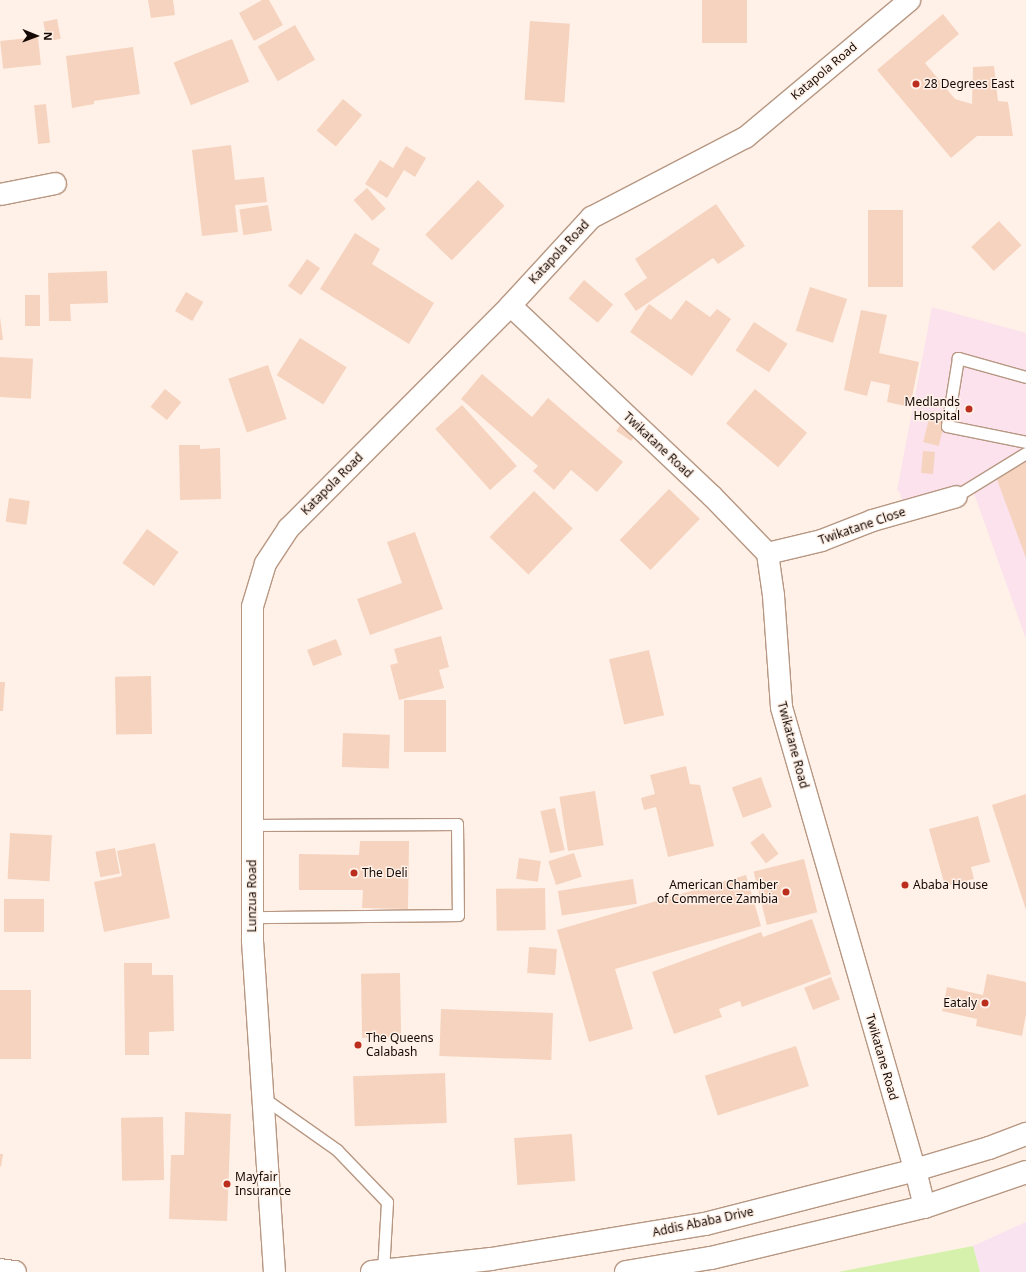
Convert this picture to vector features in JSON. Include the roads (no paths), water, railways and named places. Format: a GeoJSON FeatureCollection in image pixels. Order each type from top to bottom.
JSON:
{"type":"FeatureCollection","features":[{"type":"Feature","properties":{"kind":"main road","name":"Addis Ababa Drive"},"geometry":{"type":"LineString","coordinates":[[378,1271],[491,1265],[705,1224],[915,1170],[989,1148],[1026,1134]]}},
{"type":"Feature","properties":{"kind":"main road"},"geometry":{"type":"LineString","coordinates":[[626,1272],[711,1258],[924,1207],[1026,1172]]}},
{"type":"Feature","properties":{"kind":"main road"},"geometry":{"type":"LineString","coordinates":[[0,1270],[15,1272]]}},
{"type":"Feature","properties":{"kind":"street","name":"Katapola Road"},"geometry":{"type":"LineString","coordinates":[[288,528],[510,305],[591,217],[745,137],[909,0]]}},
{"type":"Feature","properties":{"kind":"street"},"geometry":{"type":"LineString","coordinates":[[0,194],[55,183]]}},
{"type":"Feature","properties":{"kind":"street","name":"Twikatane Road"},"geometry":{"type":"LineString","coordinates":[[510,305],[711,495],[767,553],[773,595],[781,708],[915,1170],[924,1207]]}},
{"type":"Feature","properties":{"kind":"street","name":"Twikatane Close"},"geometry":{"type":"LineString","coordinates":[[767,553],[821,540],[872,520],[956,496]]}},
{"type":"Feature","properties":{"kind":"street","name":"Lunzua Road"},"geometry":{"type":"LineString","coordinates":[[274,1272],[252,940],[252,606],[265,563],[288,528]]}},
{"type":"Feature","properties":{"kind":"lane"},"geometry":{"type":"LineString","coordinates":[[1026,377],[958,358],[946,426],[1026,442]]}},
{"type":"Feature","properties":{"kind":"lane"},"geometry":{"type":"LineString","coordinates":[[956,496],[1026,453]]}},
{"type":"Feature","properties":{"kind":"lane"},"geometry":{"type":"LineString","coordinates":[[252,825],[457,824],[458,908],[458,915],[252,917]]}},
{"type":"Feature","properties":{"kind":"lane"},"geometry":{"type":"LineString","coordinates":[[262,1097],[337,1150],[387,1202],[378,1271]]}},
{"type":"Feature","properties":{"kind":"place","name":"28 Degrees East"},"geometry":{"type":"Point","coordinates":[916,84]}},
{"type":"Feature","properties":{"kind":"place","name":"Medlands Hospital"},"geometry":{"type":"Point","coordinates":[969,409]}},
{"type":"Feature","properties":{"kind":"place","name":"The Deli"},"geometry":{"type":"Point","coordinates":[354,873]}},
{"type":"Feature","properties":{"kind":"place","name":"Ababa House"},"geometry":{"type":"Point","coordinates":[905,885]}},
{"type":"Feature","properties":{"kind":"place","name":"American Chamber of Commerce Zambia"},"geometry":{"type":"Point","coordinates":[786,892]}},
{"type":"Feature","properties":{"kind":"place","name":"Eataly"},"geometry":{"type":"Point","coordinates":[985,1003]}},
{"type":"Feature","properties":{"kind":"place","name":"The Queens Calabash"},"geometry":{"type":"Point","coordinates":[358,1045]}},
{"type":"Feature","properties":{"kind":"place","name":"Mayfair Insurance"},"geometry":{"type":"Point","coordinates":[227,1184]}}]}
